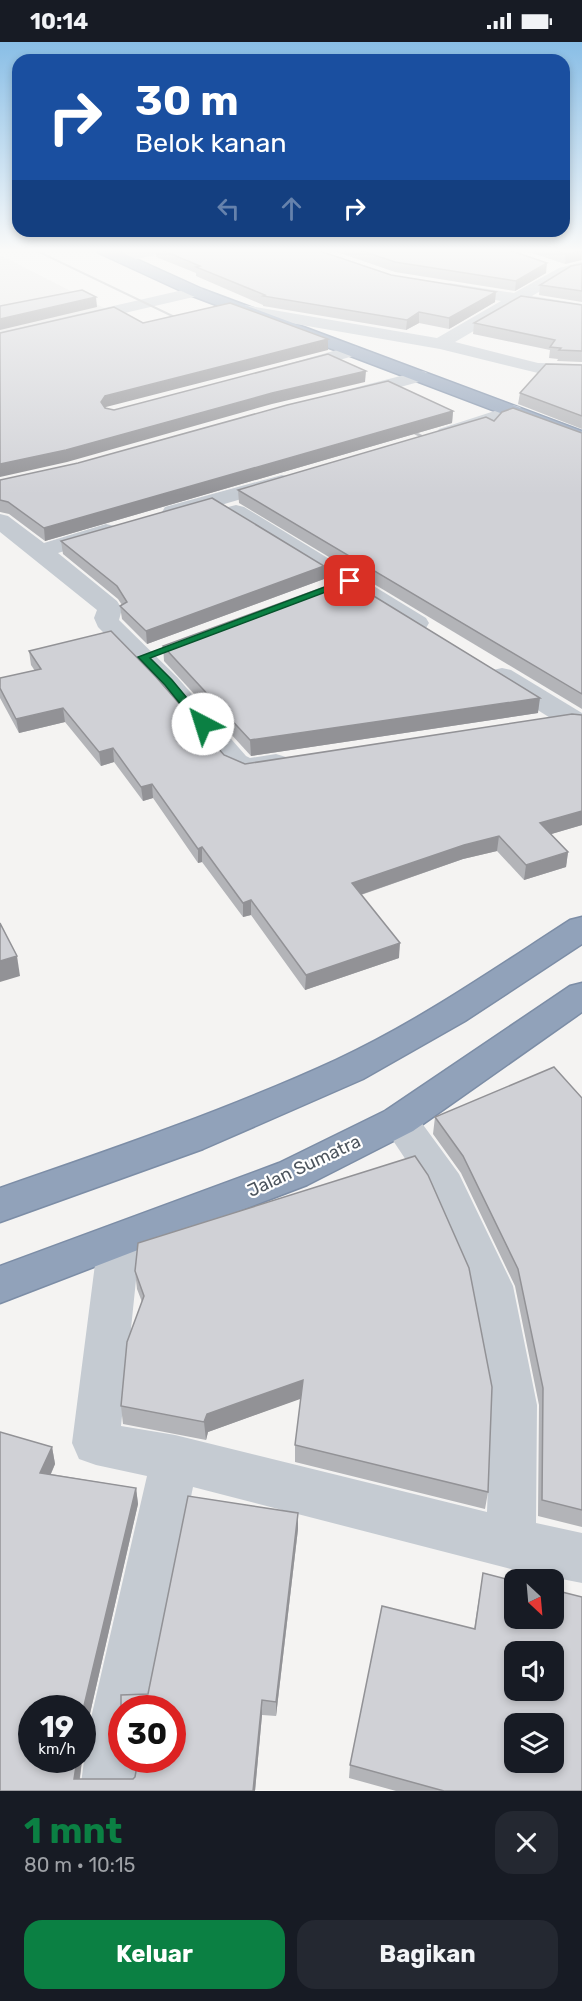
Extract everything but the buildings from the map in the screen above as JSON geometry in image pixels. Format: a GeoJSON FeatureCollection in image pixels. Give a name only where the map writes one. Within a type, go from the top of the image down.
{"type":"FeatureCollection","features":[{"type":"Feature","properties":{"kind":"highway"},"geometry":{"type":"LineString","coordinates":[[299,332],[420,376],[511,397],[582,438]]}},
{"type":"Feature","properties":{"kind":"highway"},"geometry":{"type":"LineString","coordinates":[[0,1205],[189,1138],[350,1069],[452,1012],[582,928]]}},
{"type":"Feature","properties":{"kind":"highway","name":"Jalan Sumatra"},"geometry":{"type":"LineString","coordinates":[[0,1285],[294,1174],[399,1121],[582,995]]}},
{"type":"Feature","properties":{"kind":"street"},"geometry":{"type":"LineString","coordinates":[[0,337],[23,332]]}},
{"type":"Feature","properties":{"kind":"street"},"geometry":{"type":"LineString","coordinates":[[369,332],[440,344],[538,368],[582,369]]}},
{"type":"Feature","properties":{"kind":"street"},"geometry":{"type":"LineString","coordinates":[[440,344],[461,332]]}},
{"type":"Feature","properties":{"kind":"street"},"geometry":{"type":"LineString","coordinates":[[274,372],[351,351]]}},
{"type":"Feature","properties":{"kind":"street"},"geometry":{"type":"LineString","coordinates":[[428,439],[511,397],[538,368]]}},
{"type":"Feature","properties":{"kind":"street"},"geometry":{"type":"LineString","coordinates":[[331,399],[420,376]]}},
{"type":"Feature","properties":{"kind":"street"},"geometry":{"type":"LineString","coordinates":[[41,551],[307,474]]}},
{"type":"Feature","properties":{"kind":"street"},"geometry":{"type":"LineString","coordinates":[[216,501],[436,635]]}},
{"type":"Feature","properties":{"kind":"street"},"geometry":{"type":"LineString","coordinates":[[0,521],[108,606],[110,609],[107,621],[153,653],[168,682],[236,762],[246,767],[295,760]]}},
{"type":"Feature","properties":{"kind":"street"},"geometry":{"type":"LineString","coordinates":[[319,592],[350,581]]}},
{"type":"Feature","properties":{"kind":"street"},"geometry":{"type":"LineString","coordinates":[[484,665],[576,720]]}},
{"type":"Feature","properties":{"kind":"street"},"geometry":{"type":"LineString","coordinates":[[536,723],[576,720]]}},
{"type":"Feature","properties":{"kind":"street"},"geometry":{"type":"LineString","coordinates":[[399,1121],[445,1185],[491,1286],[514,1406],[511,1544]]}},
{"type":"Feature","properties":{"kind":"street"},"geometry":{"type":"LineString","coordinates":[[119,1241],[96,1443],[175,1458],[511,1544],[582,1558]]}},
{"type":"Feature","properties":{"kind":"street"},"geometry":{"type":"LineString","coordinates":[[108,1791],[116,1731],[175,1458]]}},
{"type":"Feature","properties":{"kind":"shaded area"},"geometry":{"type":"Polygon","coordinates":[[[0,332],[15,332],[0,335],[0,332]]]}},
{"type":"Feature","properties":{"kind":"railway"},"geometry":{"type":"LineString","coordinates":[[400,426],[438,444]]}},
{"type":"Feature","properties":{"kind":"route"},"geometry":{"type":"LineString","coordinates":[[203,724],[168,682],[143,657],[350,581]]}}]}
